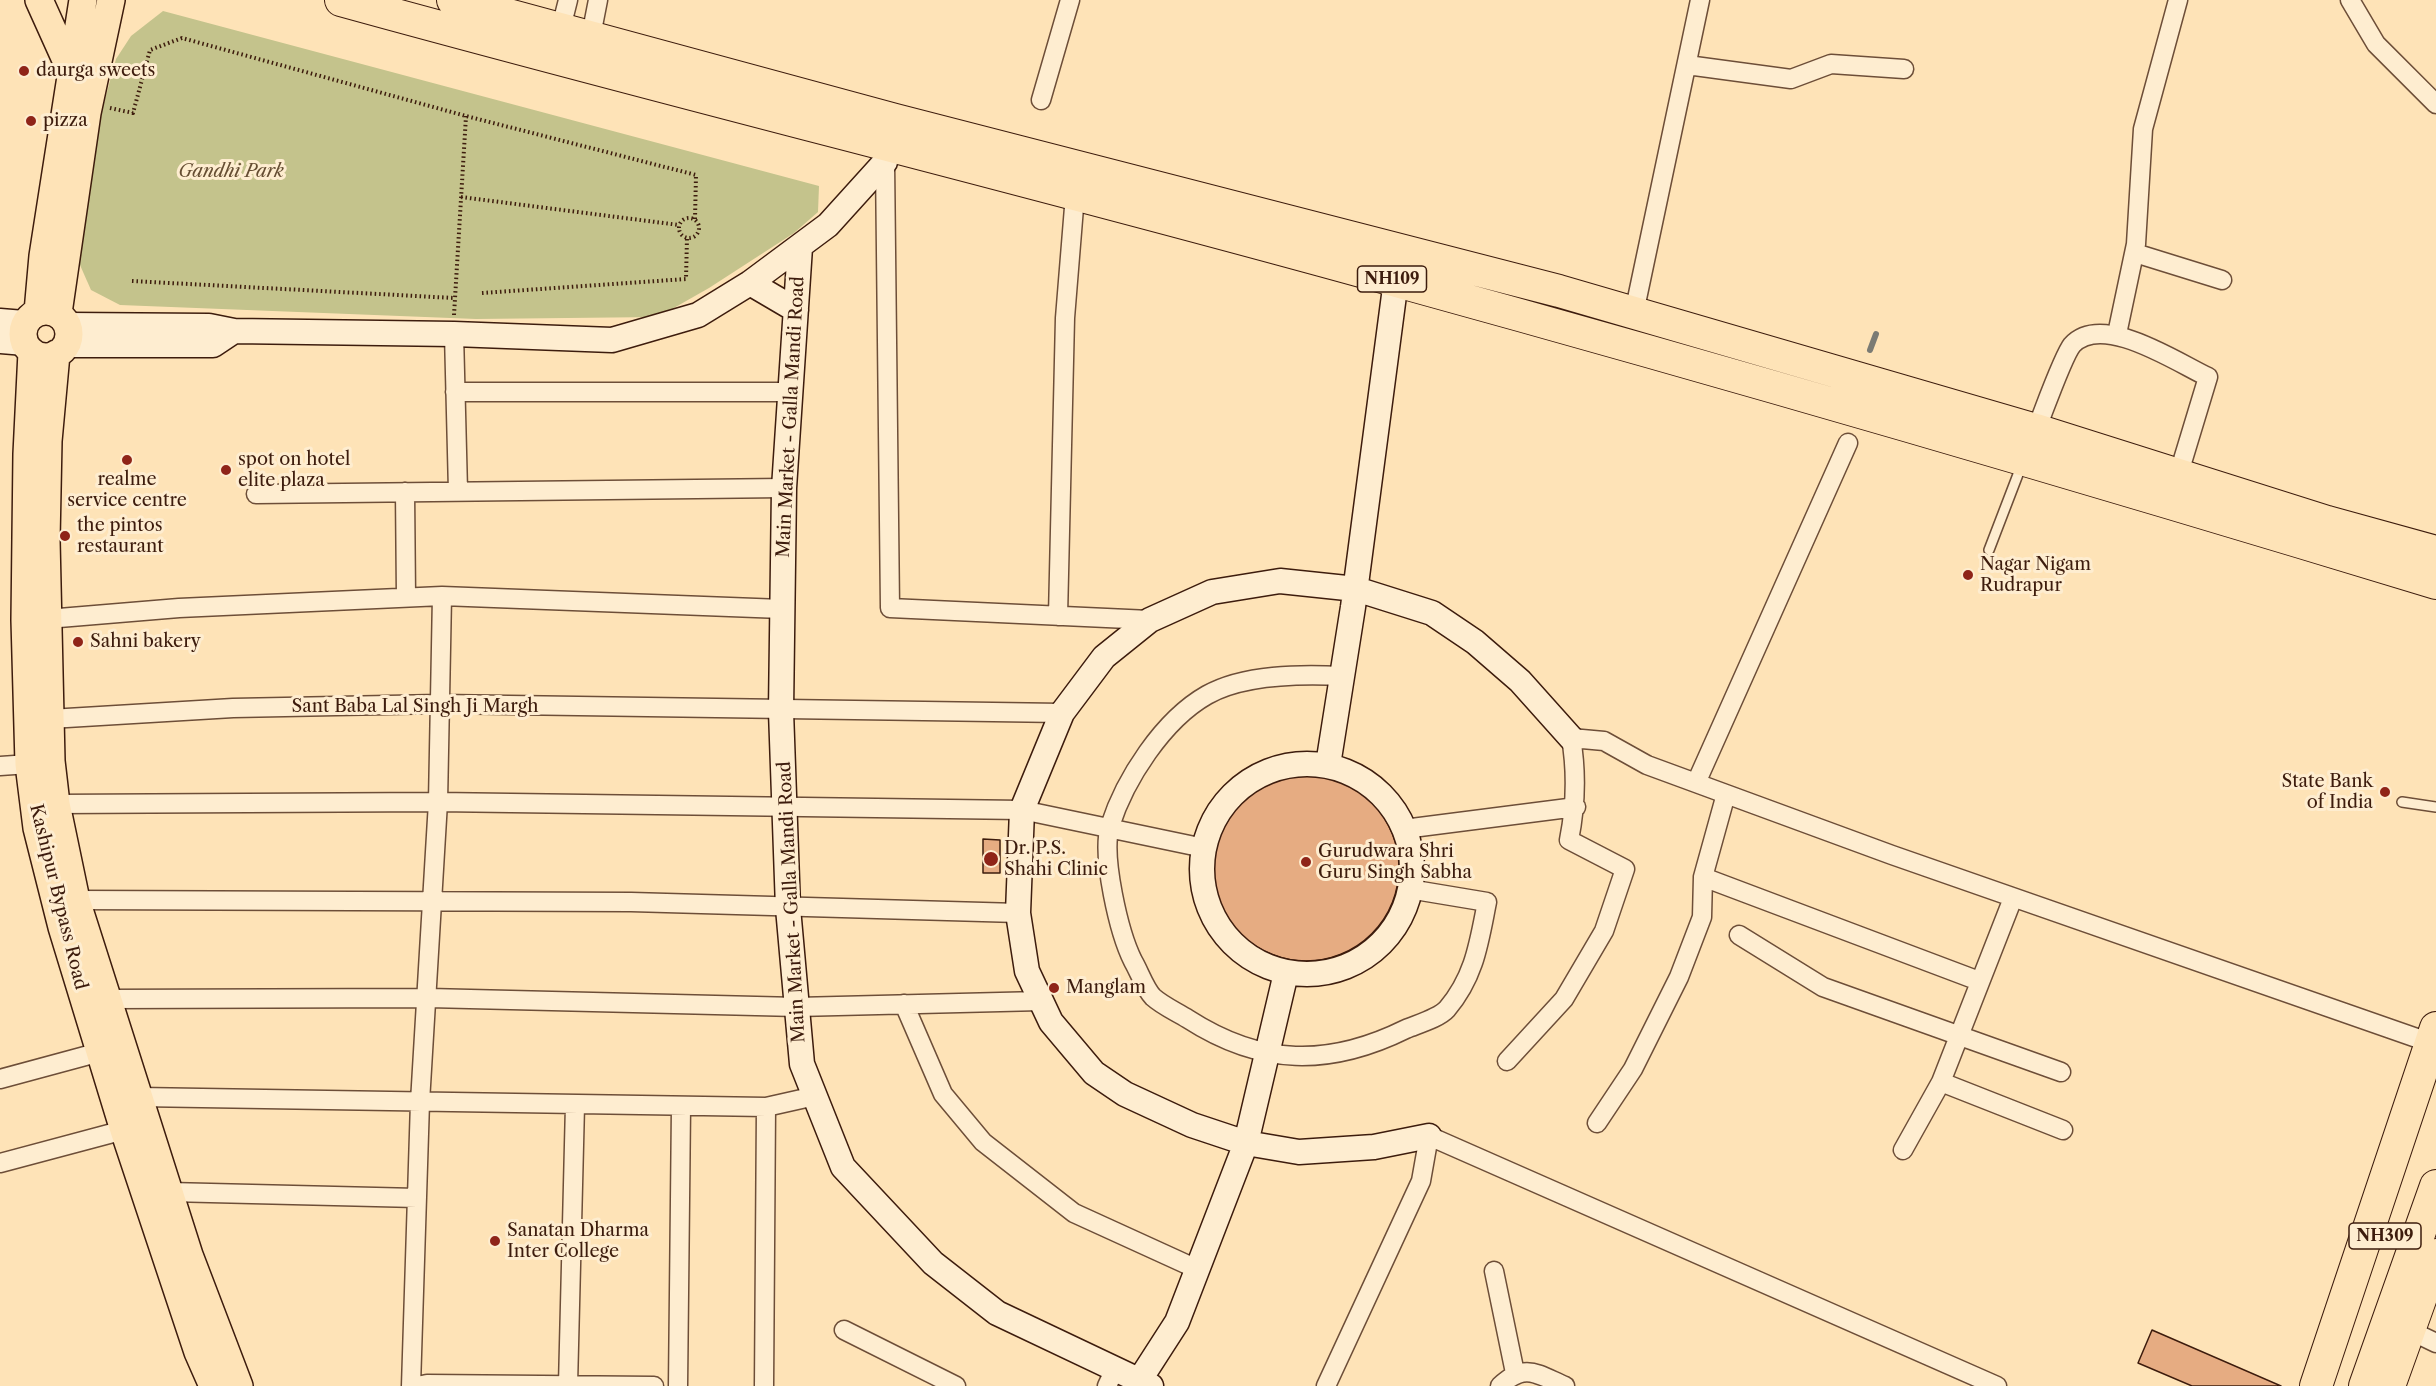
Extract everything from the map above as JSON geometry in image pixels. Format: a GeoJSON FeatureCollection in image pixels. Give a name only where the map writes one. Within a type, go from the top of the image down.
{"type":"FeatureCollection","features":[{"type":"Feature","properties":{"kind":"highway","name":"NH109"},"geometry":{"type":"LineString","coordinates":[[341,0],[889,143],[1395,280],[2024,459],[2323,534],[2436,552]]}},
{"type":"Feature","properties":{"kind":"highway","name":"NH109"},"geometry":{"type":"LineString","coordinates":[[453,0],[565,14],[591,36],[889,143],[1403,249],[1559,291],[2036,430],[2178,476],[2323,534],[2436,583]]}},
{"type":"Feature","properties":{"kind":"highway"},"geometry":{"type":"LineString","coordinates":[[1395,280],[1403,249]]}},
{"type":"Feature","properties":{"kind":"highway"},"geometry":{"type":"LineString","coordinates":[[1548,324],[1559,291]]}},
{"type":"Feature","properties":{"kind":"highway"},"geometry":{"type":"LineString","coordinates":[[2024,459],[2036,430]]}},
{"type":"Feature","properties":{"kind":"highway"},"geometry":{"type":"LineString","coordinates":[[2316,1386],[2434,1039]]}},
{"type":"Feature","properties":{"kind":"highway","name":"NH309"},"geometry":{"type":"LineString","coordinates":[[2335,1386],[2436,1086]]}},
{"type":"Feature","properties":{"kind":"highway","name":"NH309"},"geometry":{"type":"LineString","coordinates":[[2366,1386],[2411,1331],[2436,1186]]}},
{"type":"Feature","properties":{"kind":"highway"},"geometry":{"type":"LineString","coordinates":[[2389,1386],[2436,1258]]}},
{"type":"Feature","properties":{"kind":"main road"},"geometry":{"type":"LineString","coordinates":[[39,0],[71,73],[78,103]]}},
{"type":"Feature","properties":{"kind":"main road"},"geometry":{"type":"LineString","coordinates":[[71,73],[83,0]]}},
{"type":"Feature","properties":{"kind":"main road","name":"Kashipur Bypass Road"},"geometry":{"type":"LineString","coordinates":[[111,0],[78,103],[36,333],[27,453],[36,619],[40,763],[44,804],[66,901],[96,999],[100,1052],[126,1097],[124,1130],[198,1352],[213,1386]]}},
{"type":"Feature","properties":{"kind":"main road"},"geometry":{"type":"LineString","coordinates":[[96,999],[126,1097],[169,1192],[215,1329],[239,1386]]}},
{"type":"Feature","properties":{"kind":"street"},"geometry":{"type":"LineString","coordinates":[[591,36],[598,0]]}},
{"type":"Feature","properties":{"kind":"street"},"geometry":{"type":"LineString","coordinates":[[1041,100],[1070,0]]}},
{"type":"Feature","properties":{"kind":"street"},"geometry":{"type":"LineString","coordinates":[[1634,313],[1700,0]]}},
{"type":"Feature","properties":{"kind":"street"},"geometry":{"type":"LineString","coordinates":[[2117,334],[2135,253],[2143,129],[2178,0]]}},
{"type":"Feature","properties":{"kind":"street"},"geometry":{"type":"LineString","coordinates":[[2350,0],[2376,44],[2436,104]]}},
{"type":"Feature","properties":{"kind":"street"},"geometry":{"type":"LineString","coordinates":[[1687,64],[1791,79],[1831,64],[1904,69]]}},
{"type":"Feature","properties":{"kind":"street"},"geometry":{"type":"LineString","coordinates":[[36,333],[213,345],[234,331],[454,334],[612,340],[698,315],[750,283],[828,225],[889,143]]}},
{"type":"Feature","properties":{"kind":"street"},"geometry":{"type":"LineString","coordinates":[[889,143],[890,608],[1150,620]]}},
{"type":"Feature","properties":{"kind":"street"},"geometry":{"type":"LineString","coordinates":[[1058,616],[1065,318],[1075,195]]}},
{"type":"Feature","properties":{"kind":"street","name":"Main Market - Galla Mandi Road"},"geometry":{"type":"LineString","coordinates":[[800,247],[784,488],[781,711],[788,908],[802,1064],[843,1167],[933,1263],[997,1313],[1111,1378],[1145,1383]]}},
{"type":"Feature","properties":{"kind":"street"},"geometry":{"type":"LineString","coordinates":[[2135,253],[2222,280]]}},
{"type":"Feature","properties":{"kind":"street"},"geometry":{"type":"LineString","coordinates":[[1328,765],[1356,589],[1395,280]]}},
{"type":"Feature","properties":{"kind":"street"},"geometry":{"type":"LineString","coordinates":[[750,283],[796,310]]}},
{"type":"Feature","properties":{"kind":"street"},"geometry":{"type":"LineString","coordinates":[[2036,430],[2072,346],[2088,333],[2117,334],[2208,377],[2178,476]]}},
{"type":"Feature","properties":{"kind":"street"},"geometry":{"type":"LineString","coordinates":[[454,334],[458,491]]}},
{"type":"Feature","properties":{"kind":"street"},"geometry":{"type":"LineString","coordinates":[[455,392],[790,392]]}},
{"type":"Feature","properties":{"kind":"street"},"geometry":{"type":"LineString","coordinates":[[1696,783],[1848,443]]}},
{"type":"Feature","properties":{"kind":"street"},"geometry":{"type":"LineString","coordinates":[[256,494],[784,488]]}},
{"type":"Feature","properties":{"kind":"street"},"geometry":{"type":"LineString","coordinates":[[405,492],[406,597]]}},
{"type":"Feature","properties":{"kind":"street"},"geometry":{"type":"LineString","coordinates":[[1507,1061],[1564,999],[1604,931],[1625,869],[1569,840],[1576,807],[1575,763],[1571,738],[1520,681],[1475,642],[1432,613],[1356,589],[1280,581],[1212,592],[1150,620],[1104,657],[1062,713],[1022,810],[1018,913],[1027,971],[1041,1001],[1051,1022],[1094,1073],[1125,1094],[1192,1125],[1246,1143],[1299,1152],[1374,1147],[1430,1136],[1997,1386]]}},
{"type":"Feature","properties":{"kind":"street"},"geometry":{"type":"LineString","coordinates":[[36,619],[179,608],[442,596],[782,609]]}},
{"type":"Feature","properties":{"kind":"street"},"geometry":{"type":"LineString","coordinates":[[411,1386],[420,1102],[429,998],[438,802],[442,596]]}},
{"type":"Feature","properties":{"kind":"street"},"geometry":{"type":"LineString","coordinates":[[1342,676],[1302,675],[1254,679],[1207,695],[1162,732],[1131,780],[1110,828],[1111,883],[1123,942],[1152,996],[1216,1037],[1269,1054],[1315,1056],[1372,1046],[1446,1010],[1474,966],[1487,902],[1409,889]]}},
{"type":"Feature","properties":{"kind":"street","name":"Sant Baba Lal Singh Ji Margh"},"geometry":{"type":"LineString","coordinates":[[39,719],[233,708],[440,704],[781,711],[1062,713]]}},
{"type":"Feature","properties":{"kind":"street"},"geometry":{"type":"LineString","coordinates":[[1571,738],[1604,741],[1647,765],[2013,898],[2434,1039]]}},
{"type":"Feature","properties":{"kind":"street"},"geometry":{"type":"LineString","coordinates":[[0,766],[40,763]]}},
{"type":"Feature","properties":{"kind":"street"},"geometry":{"type":"LineString","coordinates":[[1295,763],[1328,765],[1362,778],[1389,802],[1404,829],[1412,871],[1409,889],[1405,907],[1386,939],[1358,962],[1323,973],[1287,973],[1256,961],[1229,941],[1223,932],[1211,913],[1202,881],[1204,848],[1215,817],[1236,790],[1263,772],[1295,763]]}},
{"type":"Feature","properties":{"kind":"street"},"geometry":{"type":"LineString","coordinates":[[1597,1123],[1633,1069],[1680,977],[1702,917],[1703,877],[1726,794]]}},
{"type":"Feature","properties":{"kind":"street"},"geometry":{"type":"LineString","coordinates":[[44,804],[438,802],[1022,810],[1204,848]]}},
{"type":"Feature","properties":{"kind":"street"},"geometry":{"type":"LineString","coordinates":[[1404,829],[1576,807]]}},
{"type":"Feature","properties":{"kind":"street"},"geometry":{"type":"LineString","coordinates":[[1703,877],[1979,981]]}},
{"type":"Feature","properties":{"kind":"street"},"geometry":{"type":"LineString","coordinates":[[1903,1150],[1941,1082],[2013,898]]}},
{"type":"Feature","properties":{"kind":"street"},"geometry":{"type":"LineString","coordinates":[[66,901],[631,902],[1018,913]]}},
{"type":"Feature","properties":{"kind":"street"},"geometry":{"type":"LineString","coordinates":[[1739,935],[1823,987],[2061,1072]]}},
{"type":"Feature","properties":{"kind":"street"},"geometry":{"type":"LineString","coordinates":[[1145,1383],[1178,1322],[1246,1143],[1287,973]]}},
{"type":"Feature","properties":{"kind":"street"},"geometry":{"type":"LineString","coordinates":[[96,999],[429,998],[796,1007],[1041,1001]]}},
{"type":"Feature","properties":{"kind":"street"},"geometry":{"type":"LineString","coordinates":[[904,1004],[943,1094],[983,1142],[1074,1213],[1199,1270]]}},
{"type":"Feature","properties":{"kind":"street"},"geometry":{"type":"LineString","coordinates":[[0,1079],[100,1052]]}},
{"type":"Feature","properties":{"kind":"street"},"geometry":{"type":"LineString","coordinates":[[1941,1082],[2063,1130]]}},
{"type":"Feature","properties":{"kind":"street"},"geometry":{"type":"LineString","coordinates":[[126,1097],[766,1107],[815,1096]]}},
{"type":"Feature","properties":{"kind":"street"},"geometry":{"type":"LineString","coordinates":[[568,1385],[575,1104]]}},
{"type":"Feature","properties":{"kind":"street"},"geometry":{"type":"LineString","coordinates":[[678,1386],[681,1107]]}},
{"type":"Feature","properties":{"kind":"street"},"geometry":{"type":"LineString","coordinates":[[764,1386],[766,1107]]}},
{"type":"Feature","properties":{"kind":"street"},"geometry":{"type":"LineString","coordinates":[[0,1163],[124,1130]]}},
{"type":"Feature","properties":{"kind":"street"},"geometry":{"type":"LineString","coordinates":[[1326,1386],[1421,1181],[1430,1136]]}},
{"type":"Feature","properties":{"kind":"street"},"geometry":{"type":"LineString","coordinates":[[169,1192],[417,1198]]}},
{"type":"Feature","properties":{"kind":"street"},"geometry":{"type":"LineString","coordinates":[[1494,1271],[1515,1373]]}},
{"type":"Feature","properties":{"kind":"street"},"geometry":{"type":"LineString","coordinates":[[844,1330],[956,1386]]}},
{"type":"Feature","properties":{"kind":"street"},"geometry":{"type":"LineString","coordinates":[[1500,1386],[1515,1373],[1533,1372],[1565,1386]]}},
{"type":"Feature","properties":{"kind":"street"},"geometry":{"type":"LineString","coordinates":[[418,1386],[427,1384],[654,1386]]}},
{"type":"Feature","properties":{"kind":"lane"},"geometry":{"type":"LineString","coordinates":[[1989,550],[2024,459]]}},
{"type":"Feature","properties":{"kind":"lane"},"geometry":{"type":"LineString","coordinates":[[2402,802],[2436,807]]}},
{"type":"Feature","properties":{"kind":"path"},"geometry":{"type":"LineString","coordinates":[[133,112],[150,50],[182,38],[466,116],[696,175],[695,219],[699,232],[694,237],[687,238],[681,235],[679,225]]}},
{"type":"Feature","properties":{"kind":"path"},"geometry":{"type":"LineString","coordinates":[[454,334],[454,298],[466,116]]}},
{"type":"Feature","properties":{"kind":"path"},"geometry":{"type":"LineString","coordinates":[[461,197],[679,225]]}},
{"type":"Feature","properties":{"kind":"path"},"geometry":{"type":"LineString","coordinates":[[679,225],[685,218],[695,219]]}},
{"type":"Feature","properties":{"kind":"path"},"geometry":{"type":"LineString","coordinates":[[482,293],[686,279],[687,238]]}},
{"type":"Feature","properties":{"kind":"path"},"geometry":{"type":"LineString","coordinates":[[132,281],[454,298]]}},
{"type":"Feature","properties":{"kind":"green space","name":"Gandhi Park"},"geometry":{"type":"Polygon","coordinates":[[[163,11],[819,186],[818,212],[794,233],[709,288],[658,317],[476,319],[120,305],[91,290],[76,256],[97,128],[116,59],[131,36],[163,11]]]}},
{"type":"Feature","properties":{"kind":"building","name":"Gurudwara Shri Guru Singh Sabha"},"geometry":{"type":"Polygon","coordinates":[[[1306,775],[1341,782],[1372,802],[1392,833],[1399,868],[1392,903],[1372,934],[1341,954],[1306,961],[1271,954],[1240,934],[1220,903],[1213,868],[1220,833],[1240,802],[1271,782],[1306,775]]]}},
{"type":"Feature","properties":{"kind":"building"},"geometry":{"type":"Polygon","coordinates":[[[983,839],[1000,840],[1000,873],[983,873],[983,839]]]}},
{"type":"Feature","properties":{"kind":"building"},"geometry":{"type":"Polygon","coordinates":[[[2152,1330],[2281,1386],[2192,1386],[2138,1363],[2152,1330]]]}},
{"type":"Feature","properties":{"kind":"waterway"},"geometry":{"type":"LineString","coordinates":[[1870,350],[1876,334]]}},
{"type":"Feature","properties":{"kind":"place","name":"daurga sweets"},"geometry":{"type":"Point","coordinates":[24,71]}},
{"type":"Feature","properties":{"kind":"place","name":"pizza"},"geometry":{"type":"Point","coordinates":[31,121]}},
{"type":"Feature","properties":{"kind":"place","name":"realme service centre"},"geometry":{"type":"Point","coordinates":[127,460]}},
{"type":"Feature","properties":{"kind":"place","name":"spot on hotel elite plaza"},"geometry":{"type":"Point","coordinates":[226,470]}},
{"type":"Feature","properties":{"kind":"place","name":"the pintos restaurant"},"geometry":{"type":"Point","coordinates":[65,536]}},
{"type":"Feature","properties":{"kind":"place","name":"Nagar Nigam Rudrapur"},"geometry":{"type":"Point","coordinates":[1968,575]}},
{"type":"Feature","properties":{"kind":"place","name":"Sahni bakery"},"geometry":{"type":"Point","coordinates":[78,642]}},
{"type":"Feature","properties":{"kind":"place","name":"State Bank of India"},"geometry":{"type":"Point","coordinates":[2385,792]}},
{"type":"Feature","properties":{"kind":"place","name":"Dr. P.S. Shahi Clinic"},"geometry":{"type":"Point","coordinates":[991,859]}},
{"type":"Feature","properties":{"kind":"place","name":"Gurudwara Shri Guru Singh Sabha"},"geometry":{"type":"Point","coordinates":[1306,862]}},
{"type":"Feature","properties":{"kind":"place","name":"Manglam"},"geometry":{"type":"Point","coordinates":[1054,988]}},
{"type":"Feature","properties":{"kind":"place","name":"Sanatan Dharma Inter College"},"geometry":{"type":"Point","coordinates":[495,1241]}}]}
